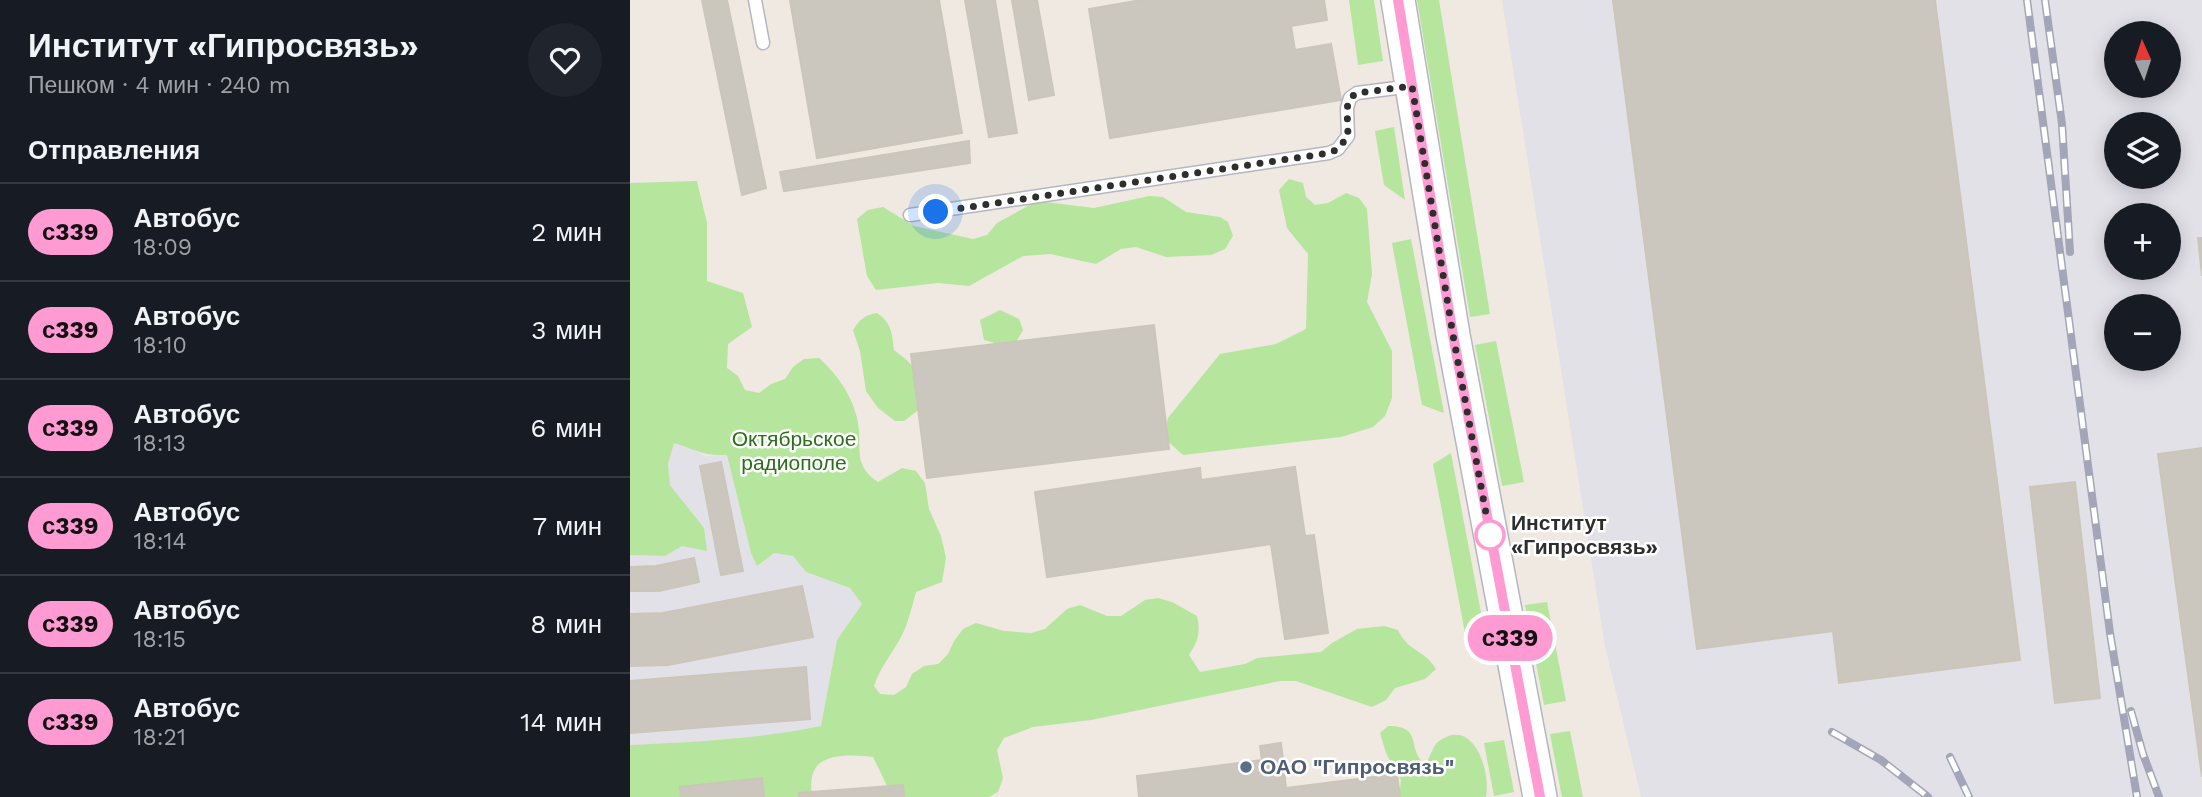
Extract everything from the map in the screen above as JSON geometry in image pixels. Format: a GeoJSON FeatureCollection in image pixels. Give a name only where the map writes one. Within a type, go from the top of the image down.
{"type":"FeatureCollection","features":[{"type":"Feature","properties":{"kind":"street"},"geometry":{"type":"LineString","coordinates":[[1398,0],[1453,335],[1540,797]]}},
{"type":"Feature","properties":{"kind":"lane"},"geometry":{"type":"LineString","coordinates":[[754,0],[764,43]]}},
{"type":"Feature","properties":{"kind":"lane"},"geometry":{"type":"LineString","coordinates":[[910,215],[1329,153],[1338,149],[1348,136],[1347,108],[1350,98],[1357,93],[1412,86]]}},
{"type":"Feature","properties":{"kind":"shaded area"},"geometry":{"type":"Polygon","coordinates":[[[1502,0],[2202,0],[2202,797],[1641,797],[1605,646],[1502,0]]]}},
{"type":"Feature","properties":{"kind":"shaded area"},"geometry":{"type":"Polygon","coordinates":[[[673,443],[705,456],[727,455],[751,553],[757,566],[774,553],[793,556],[806,572],[850,588],[862,604],[837,640],[821,726],[720,741],[630,745],[630,555],[665,556],[704,528],[670,485],[668,464],[673,443]]]}},
{"type":"Feature","properties":{"kind":"green space"},"geometry":{"type":"Polygon","coordinates":[[[1349,0],[1374,0],[1383,61],[1358,65],[1349,0]]]}},
{"type":"Feature","properties":{"kind":"green space"},"geometry":{"type":"Polygon","coordinates":[[[1417,0],[1439,0],[1490,314],[1470,317],[1417,0]]]}},
{"type":"Feature","properties":{"kind":"green space"},"geometry":{"type":"Polygon","coordinates":[[[1394,127],[1405,200],[1384,185],[1375,131],[1394,127]]]}},
{"type":"Feature","properties":{"kind":"green space"},"geometry":{"type":"Polygon","coordinates":[[[1289,179],[1303,183],[1306,197],[1315,205],[1328,203],[1346,193],[1359,198],[1367,209],[1372,274],[1367,302],[1392,351],[1392,398],[1385,416],[1373,427],[1341,437],[1183,455],[1164,438],[1168,418],[1220,354],[1276,344],[1306,329],[1308,254],[1287,228],[1279,190],[1289,179]]]}},
{"type":"Feature","properties":{"kind":"green space","name":"Октябрьское радиополе"},"geometry":{"type":"Polygon","coordinates":[[[697,181],[707,223],[707,281],[743,293],[752,327],[728,344],[727,368],[738,376],[745,390],[759,393],[771,384],[785,379],[793,367],[804,359],[819,358],[837,378],[851,401],[859,428],[861,461],[869,475],[878,482],[902,468],[916,471],[925,483],[929,509],[941,536],[946,558],[942,582],[916,592],[903,634],[874,686],[880,694],[894,695],[906,687],[912,674],[924,666],[938,664],[948,654],[963,629],[976,623],[1004,631],[1031,633],[1045,629],[1067,609],[1080,605],[1107,616],[1121,616],[1145,600],[1158,598],[1172,602],[1197,616],[1198,636],[1189,655],[1200,672],[1245,664],[1257,658],[1321,652],[1357,629],[1384,626],[1398,630],[1406,643],[1436,669],[1425,679],[1395,688],[1386,700],[1372,707],[1296,681],[1280,681],[1091,720],[1033,727],[1004,738],[997,750],[1003,778],[998,792],[989,797],[888,797],[889,790],[873,757],[850,755],[833,757],[819,764],[812,775],[812,797],[630,797],[630,745],[750,737],[821,726],[837,640],[862,604],[850,588],[806,572],[793,556],[774,553],[757,566],[751,553],[727,455],[705,453],[674,443],[668,464],[670,485],[704,528],[707,551],[682,546],[665,556],[630,555],[630,183],[697,181]]]}},
{"type":"Feature","properties":{"kind":"green space"},"geometry":{"type":"Polygon","coordinates":[[[1149,196],[1163,197],[1186,212],[1220,217],[1228,222],[1233,236],[1225,249],[1211,255],[1166,257],[1136,247],[1121,249],[1096,264],[1050,254],[1023,256],[969,286],[938,283],[876,290],[867,276],[857,219],[868,210],[883,207],[914,226],[973,239],[987,235],[997,223],[1037,201],[1094,208],[1149,196]]]}},
{"type":"Feature","properties":{"kind":"green space"},"geometry":{"type":"Polygon","coordinates":[[[1411,239],[1444,413],[1422,405],[1392,243],[1411,239]]]}},
{"type":"Feature","properties":{"kind":"green space"},"geometry":{"type":"Polygon","coordinates":[[[1000,310],[1019,319],[1023,330],[1013,348],[984,340],[980,320],[1000,310]]]}},
{"type":"Feature","properties":{"kind":"green space"},"geometry":{"type":"Polygon","coordinates":[[[877,313],[888,325],[894,350],[910,363],[920,380],[921,408],[904,421],[895,421],[878,408],[866,391],[860,351],[853,330],[863,318],[877,313]]]}},
{"type":"Feature","properties":{"kind":"green space"},"geometry":{"type":"Polygon","coordinates":[[[1496,341],[1524,482],[1502,486],[1475,345],[1496,341]]]}},
{"type":"Feature","properties":{"kind":"green space"},"geometry":{"type":"Polygon","coordinates":[[[1451,453],[1485,634],[1466,638],[1433,464],[1451,453]]]}},
{"type":"Feature","properties":{"kind":"green space"},"geometry":{"type":"Polygon","coordinates":[[[1547,602],[1566,701],[1544,705],[1525,605],[1547,602]]]}},
{"type":"Feature","properties":{"kind":"green space"},"geometry":{"type":"Polygon","coordinates":[[[1388,726],[1399,727],[1411,734],[1416,752],[1425,764],[1439,741],[1451,735],[1462,736],[1471,741],[1483,762],[1486,797],[1399,797],[1401,780],[1386,753],[1380,733],[1388,726]]]}},
{"type":"Feature","properties":{"kind":"green space"},"geometry":{"type":"Polygon","coordinates":[[[1570,731],[1583,797],[1562,797],[1550,734],[1570,731]]]}},
{"type":"Feature","properties":{"kind":"green space"},"geometry":{"type":"Polygon","coordinates":[[[1504,740],[1514,792],[1494,796],[1484,743],[1504,740]]]}},
{"type":"Feature","properties":{"kind":"building"},"geometry":{"type":"Polygon","coordinates":[[[702,0],[727,0],[766,188],[742,195],[702,0]]]}},
{"type":"Feature","properties":{"kind":"building"},"geometry":{"type":"Polygon","coordinates":[[[790,0],[939,0],[962,133],[817,158],[790,0]]]}},
{"type":"Feature","properties":{"kind":"building"},"geometry":{"type":"Polygon","coordinates":[[[965,0],[995,0],[1017,133],[989,137],[965,0]]]}},
{"type":"Feature","properties":{"kind":"building"},"geometry":{"type":"Polygon","coordinates":[[[1012,0],[1037,0],[1054,95],[1029,100],[1012,0]]]}},
{"type":"Feature","properties":{"kind":"building"},"geometry":{"type":"Polygon","coordinates":[[[1141,0],[1324,0],[1327,20],[1291,26],[1295,50],[1331,44],[1341,100],[1110,138],[1089,9],[1141,0]]]}},
{"type":"Feature","properties":{"kind":"building"},"geometry":{"type":"Polygon","coordinates":[[[1613,0],[1935,0],[2020,660],[1839,683],[1833,631],[1697,649],[1613,0]]]}},
{"type":"Feature","properties":{"kind":"building"},"geometry":{"type":"Polygon","coordinates":[[[969,141],[970,163],[784,191],[780,172],[969,141]]]}},
{"type":"Feature","properties":{"kind":"building"},"geometry":{"type":"Polygon","coordinates":[[[2198,238],[2202,238],[2202,276],[2198,238]]]}},
{"type":"Feature","properties":{"kind":"building"},"geometry":{"type":"Polygon","coordinates":[[[1154,325],[1169,449],[927,478],[911,354],[1154,325]]]}},
{"type":"Feature","properties":{"kind":"building"},"geometry":{"type":"Polygon","coordinates":[[[2202,448],[2202,777],[2158,454],[2202,448]]]}},
{"type":"Feature","properties":{"kind":"building"},"geometry":{"type":"Polygon","coordinates":[[[721,462],[743,571],[721,575],[700,466],[721,462]]]}},
{"type":"Feature","properties":{"kind":"building"},"geometry":{"type":"Polygon","coordinates":[[[1295,467],[1305,536],[1314,535],[1328,633],[1285,639],[1271,544],[1047,577],[1035,492],[1200,468],[1201,480],[1295,467]]]}},
{"type":"Feature","properties":{"kind":"building"},"geometry":{"type":"Polygon","coordinates":[[[2075,482],[2100,698],[2055,703],[2030,487],[2075,482]]]}},
{"type":"Feature","properties":{"kind":"building"},"geometry":{"type":"Polygon","coordinates":[[[694,558],[699,582],[659,591],[630,591],[630,567],[656,566],[694,558]]]}},
{"type":"Feature","properties":{"kind":"building"},"geometry":{"type":"Polygon","coordinates":[[[802,586],[813,637],[668,665],[630,666],[630,614],[663,613],[802,586]]]}},
{"type":"Feature","properties":{"kind":"building"},"geometry":{"type":"Polygon","coordinates":[[[806,667],[810,719],[630,733],[630,681],[806,667]]]}},
{"type":"Feature","properties":{"kind":"building","name":"ОАО \"Гипросвязь\""},"geometry":{"type":"Polygon","coordinates":[[[1281,743],[1286,788],[1397,774],[1400,797],[1139,797],[1137,776],[1262,760],[1260,746],[1281,743]]]}},
{"type":"Feature","properties":{"kind":"building"},"geometry":{"type":"Polygon","coordinates":[[[762,778],[764,797],[681,797],[680,787],[762,778]]]}},
{"type":"Feature","properties":{"kind":"building"},"geometry":{"type":"Polygon","coordinates":[[[903,785],[904,797],[799,797],[799,793],[903,785]]]}},
{"type":"Feature","properties":{"kind":"railway"},"geometry":{"type":"LineString","coordinates":[[2027,0],[2110,633],[2137,797]]}},
{"type":"Feature","properties":{"kind":"railway"},"geometry":{"type":"LineString","coordinates":[[2045,0],[2062,124],[2070,252]]}},
{"type":"Feature","properties":{"kind":"railway"},"geometry":{"type":"LineString","coordinates":[[2131,711],[2159,797]]}},
{"type":"Feature","properties":{"kind":"railway"},"geometry":{"type":"LineString","coordinates":[[1832,732],[1881,760],[1928,797]]}},
{"type":"Feature","properties":{"kind":"railway"},"geometry":{"type":"LineString","coordinates":[[1950,757],[1969,797]]}},
{"type":"Feature","properties":{"kind":"bus line","name":"с339"},"geometry":{"type":"LineString","coordinates":[[1398,0],[1453,335],[1540,797]]}},
{"type":"Feature","properties":{"kind":"place","name":"Институт «Гипросвязь»"},"geometry":{"type":"Point","coordinates":[1490,535]}},
{"type":"Feature","properties":{"kind":"place","name":"ОАО \"Гипросвязь\""},"geometry":{"type":"Point","coordinates":[1246,767]}},
{"type":"Feature","properties":{"kind":"route"},"geometry":{"type":"LineString","coordinates":[[936,212],[1329,153],[1345,143],[1348,136],[1350,126],[1347,108],[1350,98],[1357,93],[1412,86],[1453,335],[1490,535]]}}]}
